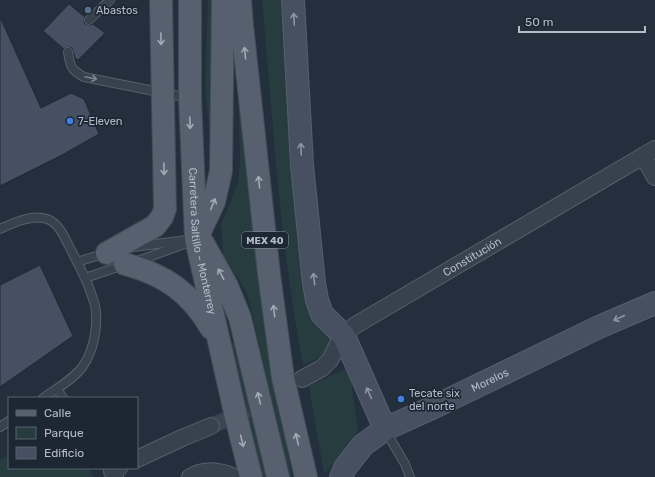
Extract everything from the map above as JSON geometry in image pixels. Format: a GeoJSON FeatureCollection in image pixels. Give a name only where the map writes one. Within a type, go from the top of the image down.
{"type":"FeatureCollection","features":[{"type":"Feature","properties":{"kind":"main road"},"geometry":{"type":"LineString","coordinates":[[107,253],[155,226],[162,217],[165,209],[161,0]]}},
{"type":"Feature","properties":{"kind":"main road","name":"Carretera Saltillo - Monterrey"},"geometry":{"type":"LineString","coordinates":[[190,0],[190,98],[196,239],[218,341],[251,477]]}},
{"type":"Feature","properties":{"kind":"main road"},"geometry":{"type":"LineString","coordinates":[[222,0],[221,171],[214,202],[196,239],[202,241],[219,271],[240,318],[278,477]]}},
{"type":"Feature","properties":{"kind":"main road","name":"MEX 40"},"geometry":{"type":"LineString","coordinates":[[240,0],[242,33],[276,328],[283,378],[306,477]]}},
{"type":"Feature","properties":{"kind":"main road"},"geometry":{"type":"LineString","coordinates":[[125,264],[162,278],[179,289],[193,302],[205,318],[218,341]]}},
{"type":"Feature","properties":{"kind":"street"},"geometry":{"type":"LineString","coordinates":[[293,0],[302,165],[317,300],[322,314],[344,336],[385,429]]}},
{"type":"Feature","properties":{"kind":"street"},"geometry":{"type":"LineString","coordinates":[[649,152],[655,177]]}},
{"type":"Feature","properties":{"kind":"street","name":"Constitución"},"geometry":{"type":"LineString","coordinates":[[302,379],[322,368],[330,360],[344,336],[358,324],[649,152]]}},
{"type":"Feature","properties":{"kind":"street","name":"Morelos"},"geometry":{"type":"LineString","coordinates":[[341,477],[345,468],[363,445],[385,429],[434,407],[599,327],[655,303]]}},
{"type":"Feature","properties":{"kind":"street"},"geometry":{"type":"LineString","coordinates":[[138,459],[212,426]]}},
{"type":"Feature","properties":{"kind":"street"},"geometry":{"type":"LineString","coordinates":[[190,477],[203,471],[222,473],[234,477]]}},
{"type":"Feature","properties":{"kind":"lane"},"geometry":{"type":"LineString","coordinates":[[90,20],[110,0]]}},
{"type":"Feature","properties":{"kind":"lane"},"geometry":{"type":"LineString","coordinates":[[68,52],[69,63],[73,70],[84,77],[190,98]]}},
{"type":"Feature","properties":{"kind":"lane"},"geometry":{"type":"LineString","coordinates":[[0,229],[31,219],[47,219],[57,226],[77,262],[94,300],[96,329],[92,349],[83,366],[57,389],[45,397]]}},
{"type":"Feature","properties":{"kind":"lane"},"geometry":{"type":"LineString","coordinates":[[77,262],[107,253],[139,246],[196,239]]}},
{"type":"Feature","properties":{"kind":"lane"},"geometry":{"type":"LineString","coordinates":[[85,278],[143,259],[196,239]]}},
{"type":"Feature","properties":{"kind":"lane"},"geometry":{"type":"LineString","coordinates":[[57,389],[62,397]]}},
{"type":"Feature","properties":{"kind":"lane"},"geometry":{"type":"LineString","coordinates":[[385,429],[405,464],[410,477]]}},
{"type":"Feature","properties":{"kind":"green space"},"geometry":{"type":"Polygon","coordinates":[[[208,0],[216,0],[211,148],[205,86],[208,0]]]}},
{"type":"Feature","properties":{"kind":"green space"},"geometry":{"type":"Polygon","coordinates":[[[262,0],[285,0],[308,295],[313,321],[333,334],[326,350],[320,357],[303,364],[288,274],[262,0]]]}},
{"type":"Feature","properties":{"kind":"green space"},"geometry":{"type":"Polygon","coordinates":[[[238,70],[252,219],[275,377],[292,477],[289,477],[254,320],[246,292],[237,276],[224,263],[221,225],[238,183],[240,160],[238,70]]]}},
{"type":"Feature","properties":{"kind":"green space"},"geometry":{"type":"Polygon","coordinates":[[[228,339],[237,346],[270,477],[260,477],[228,339]]]}},
{"type":"Feature","properties":{"kind":"green space"},"geometry":{"type":"Polygon","coordinates":[[[345,369],[351,381],[358,429],[346,450],[324,474],[309,386],[345,369]]]}},
{"type":"Feature","properties":{"kind":"green space"},"geometry":{"type":"Polygon","coordinates":[[[8,456],[8,469],[89,469],[94,477],[0,477],[0,460],[8,456]]]}},
{"type":"Feature","properties":{"kind":"building"},"geometry":{"type":"Polygon","coordinates":[[[69,4],[85,17],[85,24],[93,24],[105,33],[78,60],[75,58],[72,48],[68,47],[64,49],[43,31],[69,4]]]}},
{"type":"Feature","properties":{"kind":"building"},"geometry":{"type":"Polygon","coordinates":[[[0,17],[41,108],[71,93],[84,99],[99,134],[62,155],[0,186],[0,17]]]}},
{"type":"Feature","properties":{"kind":"building"},"geometry":{"type":"Polygon","coordinates":[[[40,265],[73,336],[0,387],[0,285],[40,265]]]}},
{"type":"Feature","properties":{"kind":"tunnel"},"geometry":{"type":"LineString","coordinates":[[211,426],[253,407],[294,384]]}},
{"type":"Feature","properties":{"kind":"place","name":"Abastos"},"geometry":{"type":"Point","coordinates":[88,10]}},
{"type":"Feature","properties":{"kind":"place","name":"7-Eleven"},"geometry":{"type":"Point","coordinates":[70,121]}},
{"type":"Feature","properties":{"kind":"place","name":"Tecate six del norte"},"geometry":{"type":"Point","coordinates":[401,399]}}]}
